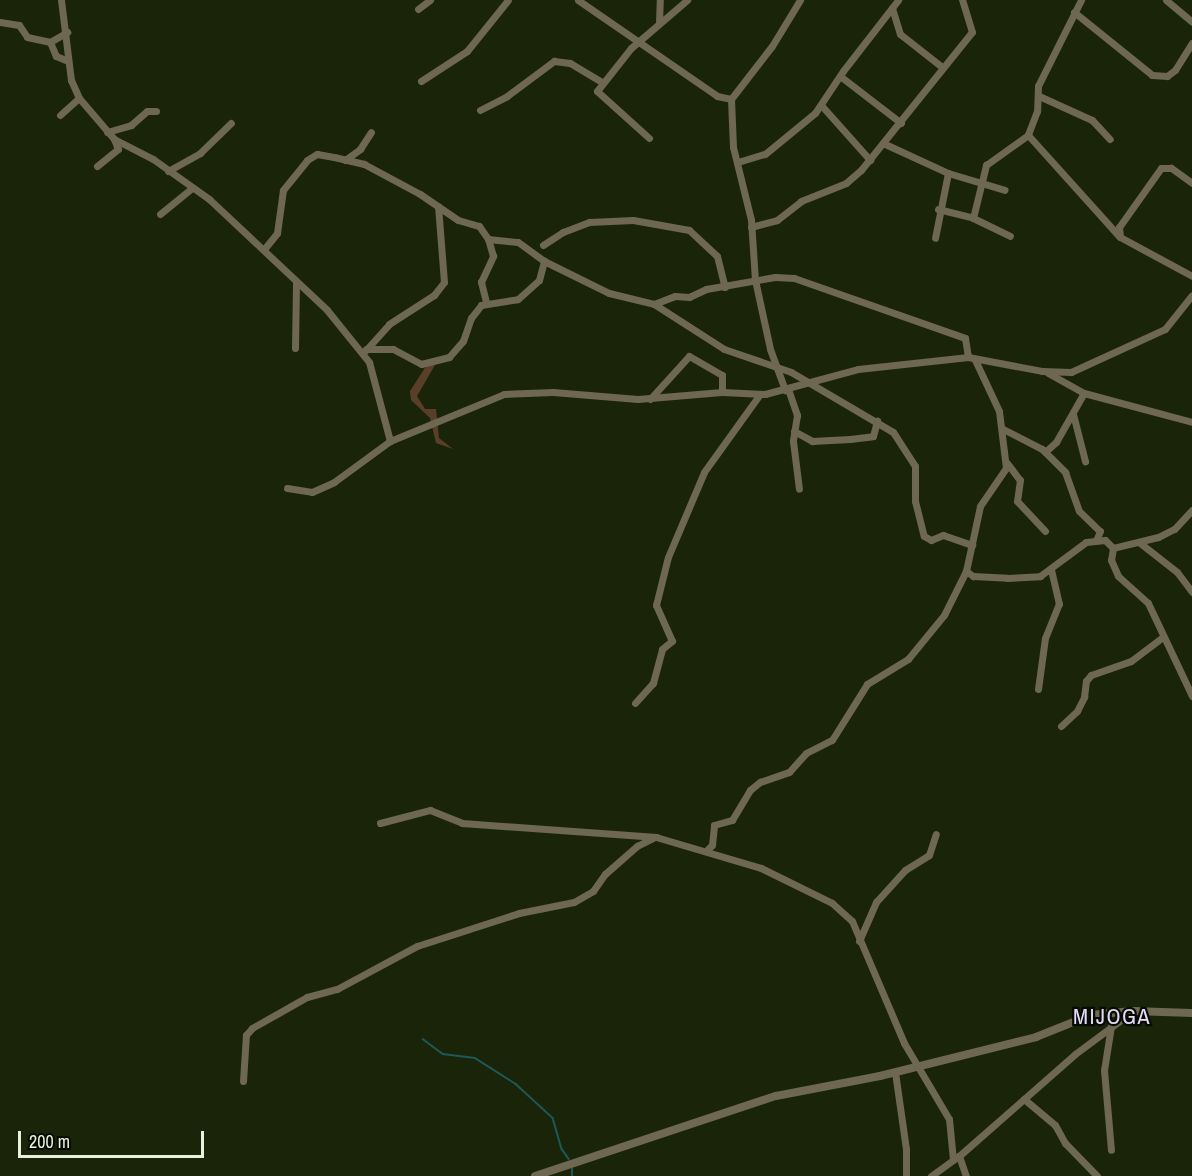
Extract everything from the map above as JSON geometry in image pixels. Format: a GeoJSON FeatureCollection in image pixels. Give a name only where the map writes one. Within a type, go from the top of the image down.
{"type":"FeatureCollection","features":[{"type":"Feature","properties":{"kind":"street"},"geometry":{"type":"LineString","coordinates":[[61,0],[67,32],[68,61],[79,98],[114,139],[192,188],[265,248],[365,351],[390,441]]}},
{"type":"Feature","properties":{"kind":"street"},"geometry":{"type":"LineString","coordinates":[[418,9],[430,0]]}},
{"type":"Feature","properties":{"kind":"street"},"geometry":{"type":"LineString","coordinates":[[421,81],[467,51],[508,0]]}},
{"type":"Feature","properties":{"kind":"street"},"geometry":{"type":"LineString","coordinates":[[578,0],[717,96],[731,99]]}},
{"type":"Feature","properties":{"kind":"street"},"geometry":{"type":"LineString","coordinates":[[659,22],[660,0]]}},
{"type":"Feature","properties":{"kind":"street"},"geometry":{"type":"LineString","coordinates":[[650,138],[597,91],[602,82],[659,22],[687,0]]}},
{"type":"Feature","properties":{"kind":"street"},"geometry":{"type":"LineString","coordinates":[[799,489],[794,431],[797,415],[777,370],[755,279],[751,227],[733,147],[731,99],[768,53],[800,0]]}},
{"type":"Feature","properties":{"kind":"street"},"geometry":{"type":"LineString","coordinates":[[738,162],[765,154],[796,132],[821,105],[840,76],[898,0]]}},
{"type":"Feature","properties":{"kind":"street"},"geometry":{"type":"LineString","coordinates":[[751,227],[777,220],[801,201],[846,183],[885,144],[942,67],[972,32],[962,0]]}},
{"type":"Feature","properties":{"kind":"street"},"geometry":{"type":"LineString","coordinates":[[973,218],[986,165],[1028,135],[1039,96],[1038,86],[1081,0]]}},
{"type":"Feature","properties":{"kind":"street"},"geometry":{"type":"LineString","coordinates":[[1166,0],[1191,20]]}},
{"type":"Feature","properties":{"kind":"street"},"geometry":{"type":"LineString","coordinates":[[892,8],[900,34],[942,67]]}},
{"type":"Feature","properties":{"kind":"street"},"geometry":{"type":"LineString","coordinates":[[1074,12],[1152,75],[1167,76],[1175,70],[1192,44]]}},
{"type":"Feature","properties":{"kind":"street"},"geometry":{"type":"LineString","coordinates":[[0,22],[19,25],[27,37],[50,42],[67,32]]}},
{"type":"Feature","properties":{"kind":"street"},"geometry":{"type":"LineString","coordinates":[[50,42],[56,56],[68,61]]}},
{"type":"Feature","properties":{"kind":"street"},"geometry":{"type":"LineString","coordinates":[[480,110],[507,96],[554,61],[570,63],[602,82]]}},
{"type":"Feature","properties":{"kind":"street"},"geometry":{"type":"LineString","coordinates":[[840,76],[901,123]]}},
{"type":"Feature","properties":{"kind":"street"},"geometry":{"type":"LineString","coordinates":[[1039,96],[1092,120],[1110,139]]}},
{"type":"Feature","properties":{"kind":"street"},"geometry":{"type":"LineString","coordinates":[[60,115],[79,98]]}},
{"type":"Feature","properties":{"kind":"street"},"geometry":{"type":"LineString","coordinates":[[821,105],[870,160]]}},
{"type":"Feature","properties":{"kind":"street"},"geometry":{"type":"LineString","coordinates":[[107,132],[131,125],[147,111],[156,111]]}},
{"type":"Feature","properties":{"kind":"street"},"geometry":{"type":"LineString","coordinates":[[168,171],[200,153],[231,123]]}},
{"type":"Feature","properties":{"kind":"street"},"geometry":{"type":"LineString","coordinates":[[345,160],[360,149],[371,132]]}},
{"type":"Feature","properties":{"kind":"street"},"geometry":{"type":"LineString","coordinates":[[1028,135],[1120,237],[1192,276]]}},
{"type":"Feature","properties":{"kind":"street"},"geometry":{"type":"LineString","coordinates":[[97,166],[118,148],[114,139]]}},
{"type":"Feature","properties":{"kind":"street"},"geometry":{"type":"LineString","coordinates":[[885,144],[948,173],[1005,190]]}},
{"type":"Feature","properties":{"kind":"street"},"geometry":{"type":"LineString","coordinates":[[265,248],[276,234],[283,190],[307,160],[317,154],[364,164],[458,220],[479,226],[488,239],[493,256],[481,282],[486,302]]}},
{"type":"Feature","properties":{"kind":"street"},"geometry":{"type":"LineString","coordinates":[[1120,237],[1121,221],[1161,168],[1171,168],[1192,183]]}},
{"type":"Feature","properties":{"kind":"street"},"geometry":{"type":"LineString","coordinates":[[935,238],[938,208],[948,173]]}},
{"type":"Feature","properties":{"kind":"street"},"geometry":{"type":"LineString","coordinates":[[160,214],[192,188]]}},
{"type":"Feature","properties":{"kind":"street"},"geometry":{"type":"LineString","coordinates":[[365,351],[389,324],[434,296],[444,282],[438,206]]}},
{"type":"Feature","properties":{"kind":"street"},"geometry":{"type":"LineString","coordinates":[[938,208],[973,218],[1010,236]]}},
{"type":"Feature","properties":{"kind":"street"},"geometry":{"type":"LineString","coordinates":[[543,245],[563,232],[590,222],[633,220],[689,230],[717,256],[725,287]]}},
{"type":"Feature","properties":{"kind":"street"},"geometry":{"type":"LineString","coordinates":[[488,239],[518,242],[544,261],[609,293],[654,304],[724,349],[777,370],[791,372],[877,422],[899,438],[911,456],[915,501],[924,536],[931,540],[944,535],[972,545]]}},
{"type":"Feature","properties":{"kind":"street"},"geometry":{"type":"LineString","coordinates":[[486,302],[494,304],[518,299],[539,280],[544,261]]}},
{"type":"Feature","properties":{"kind":"street"},"geometry":{"type":"LineString","coordinates":[[654,304],[755,279],[794,278],[953,333],[968,341],[972,359],[999,411],[1007,463],[1020,480],[1017,501],[1045,531]]}},
{"type":"Feature","properties":{"kind":"street"},"geometry":{"type":"LineString","coordinates":[[295,348],[296,282]]}},
{"type":"Feature","properties":{"kind":"street"},"geometry":{"type":"LineString","coordinates":[[287,488],[312,492],[334,482],[390,441],[504,394],[553,392],[650,399],[722,392],[760,394],[812,383],[858,369],[972,359],[1042,371],[1071,372],[1165,329],[1192,295]]}},
{"type":"Feature","properties":{"kind":"street"},"geometry":{"type":"LineString","coordinates":[[365,351],[393,349],[421,364],[431,359],[441,361],[463,341],[471,318],[486,302]]}},
{"type":"Feature","properties":{"kind":"street"},"geometry":{"type":"LineString","coordinates":[[650,399],[689,356],[722,375],[722,392]]}},
{"type":"Feature","properties":{"kind":"street"},"geometry":{"type":"LineString","coordinates":[[1042,371],[1084,393],[1192,422]]}},
{"type":"Feature","properties":{"kind":"street"},"geometry":{"type":"LineString","coordinates":[[1071,372],[1071,387]]}},
{"type":"Feature","properties":{"kind":"street"},"geometry":{"type":"LineString","coordinates":[[1045,452],[1056,442],[1084,393]]}},
{"type":"Feature","properties":{"kind":"street"},"geometry":{"type":"LineString","coordinates":[[635,703],[652,683],[662,650],[672,641],[656,605],[668,557],[704,472],[760,394]]}},
{"type":"Feature","properties":{"kind":"street"},"geometry":{"type":"LineString","coordinates":[[1073,414],[1085,461]]}},
{"type":"Feature","properties":{"kind":"street"},"geometry":{"type":"LineString","coordinates":[[794,431],[812,441],[850,439],[873,436],[877,422]]}},
{"type":"Feature","properties":{"kind":"street"},"geometry":{"type":"LineString","coordinates":[[966,571],[973,576],[1007,578],[1040,576],[1097,538],[1100,531],[1079,511],[1065,472],[1045,452],[1003,429]]}},
{"type":"Feature","properties":{"kind":"street"},"geometry":{"type":"LineString","coordinates":[[707,850],[712,845],[714,825],[732,820],[750,790],[771,776],[789,772],[806,753],[832,740],[867,684],[908,659],[944,615],[966,571],[980,506],[1007,463]]}},
{"type":"Feature","properties":{"kind":"street"},"geometry":{"type":"LineString","coordinates":[[1097,538],[1113,548],[1140,543],[1174,529],[1192,510]]}},
{"type":"Feature","properties":{"kind":"street"},"geometry":{"type":"LineString","coordinates":[[1140,543],[1177,572],[1192,592]]}},
{"type":"Feature","properties":{"kind":"street"},"geometry":{"type":"LineString","coordinates":[[1113,548],[1111,567],[1148,603],[1162,638],[1173,651],[1192,696]]}},
{"type":"Feature","properties":{"kind":"street"},"geometry":{"type":"LineString","coordinates":[[1038,689],[1045,638],[1059,604],[1051,569]]}},
{"type":"Feature","properties":{"kind":"street"},"geometry":{"type":"LineString","coordinates":[[1061,726],[1077,711],[1084,697],[1086,681],[1091,675],[1131,661],[1162,638]]}},
{"type":"Feature","properties":{"kind":"street"},"geometry":{"type":"LineString","coordinates":[[380,823],[430,810],[462,823],[656,837],[707,850],[761,868],[832,903],[849,917],[917,1065],[949,1119],[956,1158],[966,1176]]}},
{"type":"Feature","properties":{"kind":"street"},"geometry":{"type":"LineString","coordinates":[[859,941],[876,902],[905,870],[929,855],[936,834]]}},
{"type":"Feature","properties":{"kind":"street"},"geometry":{"type":"LineString","coordinates":[[243,1081],[246,1035],[252,1028],[307,997],[337,989],[417,946],[519,913],[574,903],[592,891],[605,874],[637,846],[656,837]]}},
{"type":"Feature","properties":{"kind":"street"},"geometry":{"type":"LineString","coordinates":[[931,1176],[956,1158],[1111,1026],[1133,1011]]}},
{"type":"Feature","properties":{"kind":"street"},"geometry":{"type":"LineString","coordinates":[[535,1176],[776,1096],[895,1072],[1036,1037],[1091,1015],[1133,1011],[1192,1013]]}},
{"type":"Feature","properties":{"kind":"street"},"geometry":{"type":"LineString","coordinates":[[1111,1026],[1104,1070],[1111,1150]]}},
{"type":"Feature","properties":{"kind":"street"},"geometry":{"type":"LineString","coordinates":[[895,1072],[906,1149],[906,1176]]}},
{"type":"Feature","properties":{"kind":"street"},"geometry":{"type":"LineString","coordinates":[[1024,1099],[1055,1125],[1065,1143],[1097,1176]]}},
{"type":"Feature","properties":{"kind":"shaded area"},"geometry":{"type":"Polygon","coordinates":[[[430,360],[435,365],[417,396],[425,409],[436,409],[439,438],[453,449],[436,443],[430,418],[411,400],[410,391],[430,360]]]}},
{"type":"Feature","properties":{"kind":"waterway"},"geometry":{"type":"LineString","coordinates":[[423,1039],[443,1054],[475,1058],[516,1084],[553,1118],[562,1149],[569,1159]]}},
{"type":"Feature","properties":{"kind":"waterway"},"geometry":{"type":"LineString","coordinates":[[572,1168],[572,1176]]}},
{"type":"Feature","properties":{"kind":"district","name":"MIJOGA"},"geometry":{"type":"Point","coordinates":[1112,1017]}}]}
